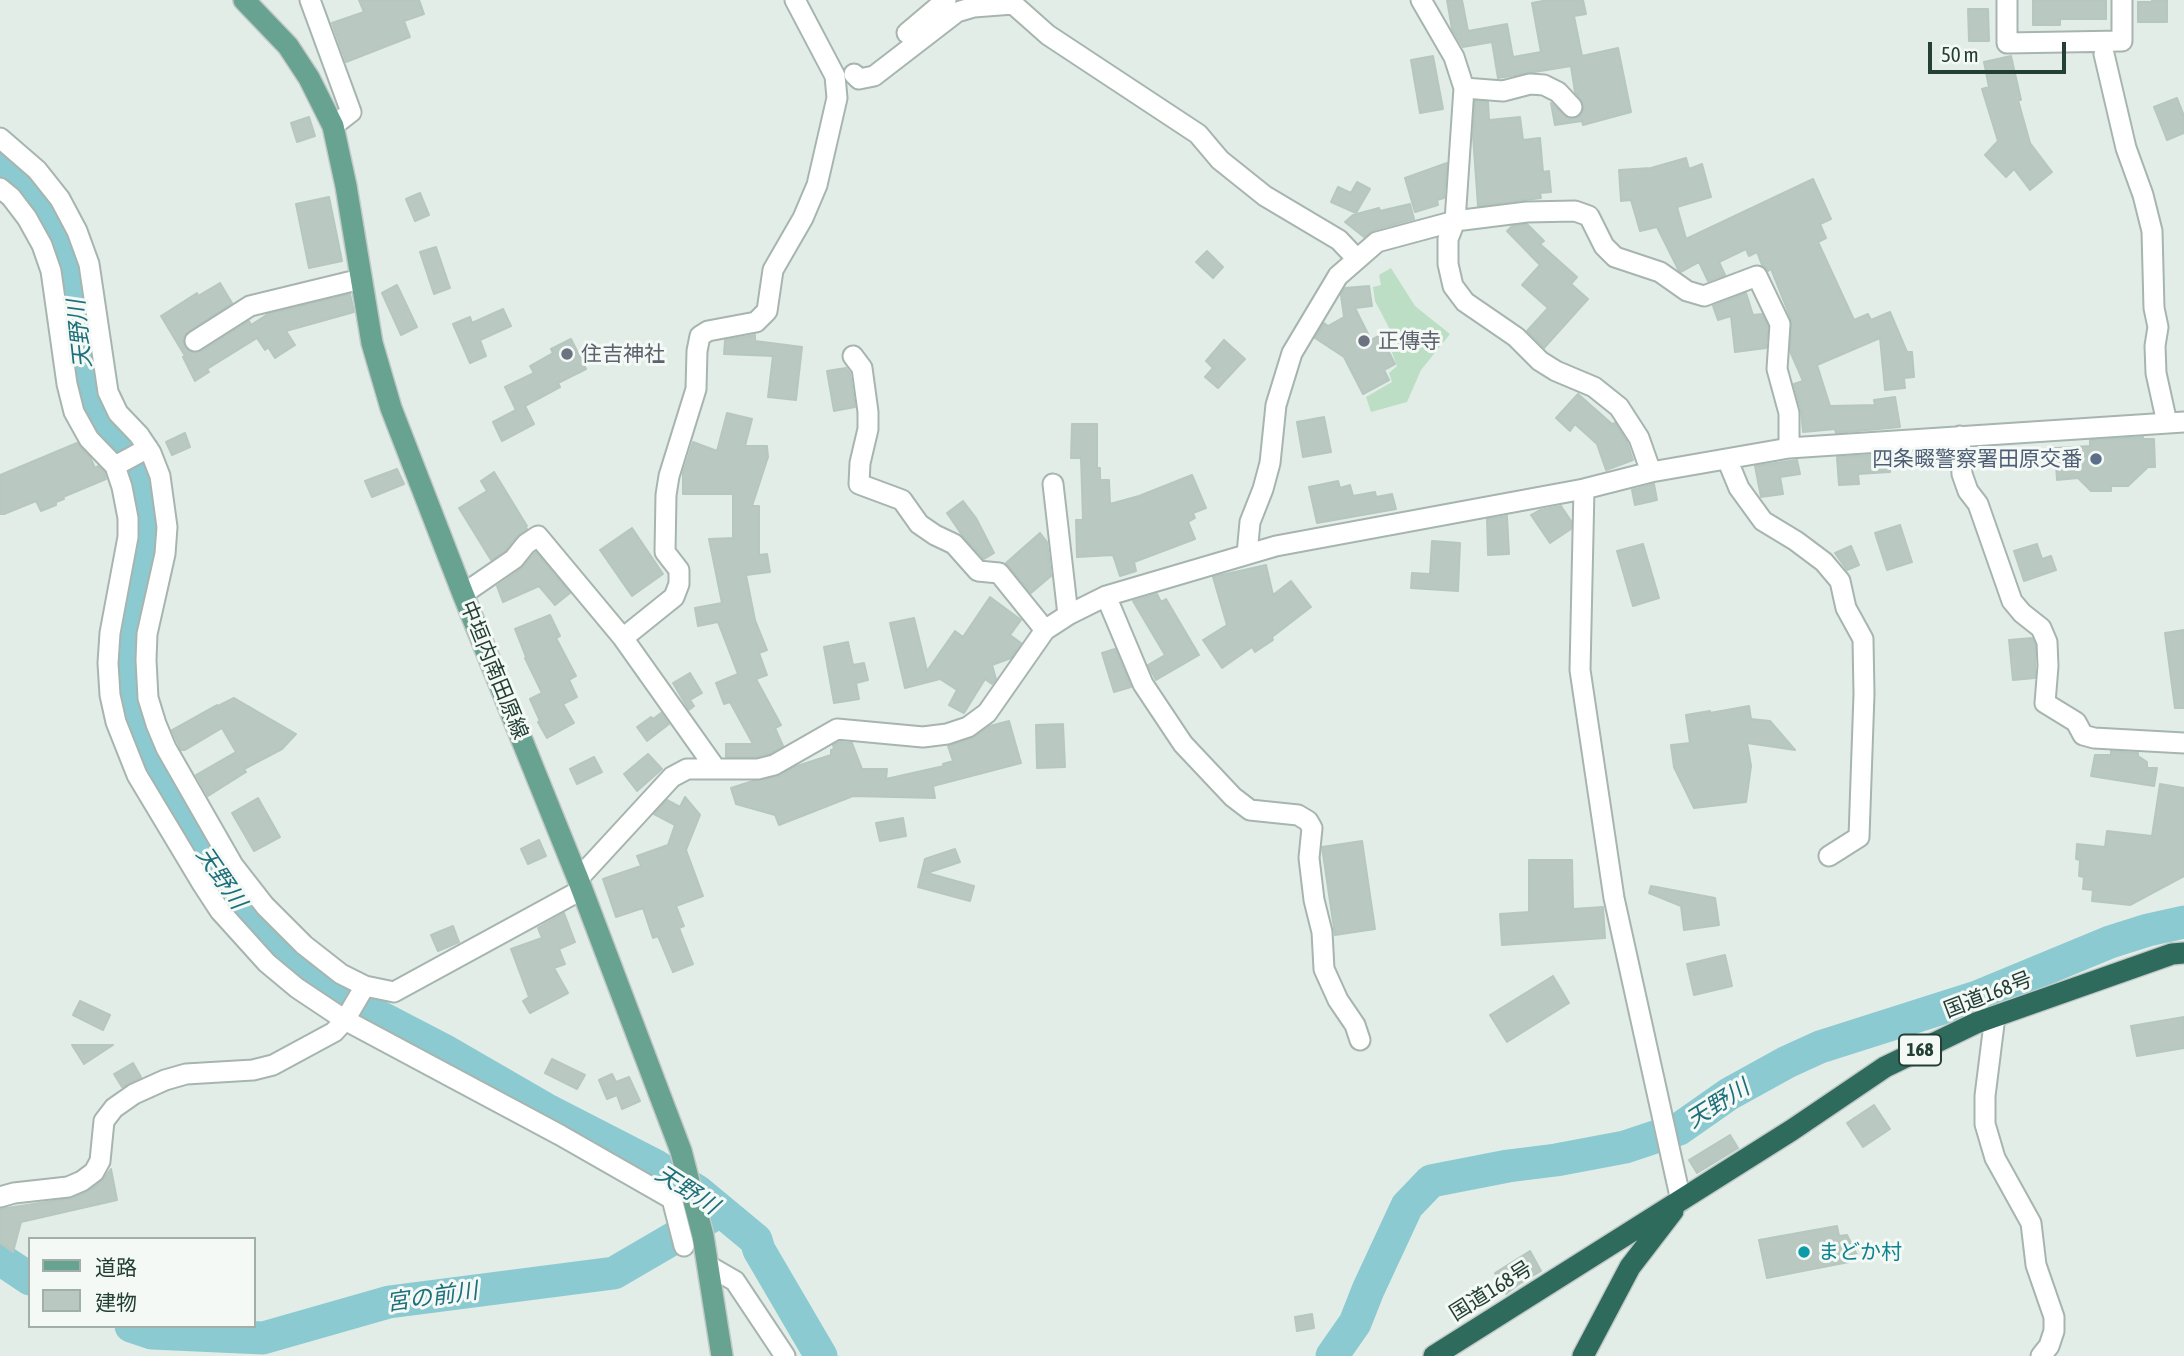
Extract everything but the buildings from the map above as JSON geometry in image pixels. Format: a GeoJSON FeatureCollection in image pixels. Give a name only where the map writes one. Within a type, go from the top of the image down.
{"type":"FeatureCollection","features":[{"type":"Feature","properties":{"kind":"highway","name":"国道168号"},"geometry":{"type":"LineString","coordinates":[[1434,1356],[1793,1130],[1885,1068],[1976,1023],[2172,954],[2184,953]]}},
{"type":"Feature","properties":{"kind":"highway","name":"国道168号"},"geometry":{"type":"LineString","coordinates":[[1583,1356],[1630,1267],[1681,1200]]}},
{"type":"Feature","properties":{"kind":"main road","name":"中垣内南田原線"},"geometry":{"type":"LineString","coordinates":[[244,0],[288,47],[309,78],[333,126],[346,186],[372,343],[391,408],[681,1151],[709,1266],[722,1356]]}},
{"type":"Feature","properties":{"kind":"street"},"geometry":{"type":"LineString","coordinates":[[310,0],[351,112],[333,126]]}},
{"type":"Feature","properties":{"kind":"street"},"geometry":{"type":"LineString","coordinates":[[795,0],[844,75],[859,79],[874,76],[891,65],[931,30],[957,12],[974,7],[1013,4],[1048,35],[1198,134],[1220,160],[1265,197],[1339,240],[1357,259]]}},
{"type":"Feature","properties":{"kind":"street"},"geometry":{"type":"LineString","coordinates":[[623,638],[674,597],[680,584],[680,570],[665,552],[666,495],[669,476],[696,389],[700,336],[708,331],[756,322],[767,311],[773,270],[803,218],[817,185],[844,75],[874,61],[946,0]]}},
{"type":"Feature","properties":{"kind":"street"},"geometry":{"type":"LineString","coordinates":[[1421,0],[1454,57],[1464,88],[1455,221],[1448,239],[1448,264],[1453,286],[1465,303],[1516,337],[1540,361],[1594,387],[1619,407],[1639,438],[1651,472]]}},
{"type":"Feature","properties":{"kind":"street"},"geometry":{"type":"LineString","coordinates":[[2007,0],[2007,43],[2122,41],[2122,0]]}},
{"type":"Feature","properties":{"kind":"street"},"geometry":{"type":"LineString","coordinates":[[2,145],[37,170],[60,199],[77,231],[89,264],[108,392],[118,413],[148,448],[160,476],[167,527],[165,554],[147,634],[146,660],[148,698],[166,748],[233,866],[265,906],[313,952],[341,974],[365,986],[394,992],[579,885],[672,777],[687,769],[758,769],[774,765],[837,729],[923,737],[947,734],[968,727],[987,713],[1045,630],[1106,596],[1276,546],[1584,489],[1651,472],[1788,448],[2176,422],[2156,373],[2155,346],[2158,327],[2154,308],[2152,231],[2143,195],[2126,148],[2104,54]]}},
{"type":"Feature","properties":{"kind":"street"},"geometry":{"type":"LineString","coordinates":[[1464,88],[1503,91],[1530,84],[1544,85],[1558,92],[1573,107]]}},
{"type":"Feature","properties":{"kind":"street"},"geometry":{"type":"LineString","coordinates":[[0,188],[11,197],[27,218],[41,245],[51,271],[67,384],[74,412],[89,439],[115,466],[122,487],[128,518],[128,537],[110,633],[108,663],[110,695],[116,722],[137,775],[220,911],[267,963],[297,988],[345,1020],[560,1135],[672,1199],[684,1246]]}},
{"type":"Feature","properties":{"kind":"street"},"geometry":{"type":"LineString","coordinates":[[1247,554],[1250,523],[1270,463],[1276,405],[1292,354],[1338,276],[1377,242],[1455,221],[1527,212],[1575,211],[1589,216],[1604,246],[1615,257],[1660,272],[1687,291],[1704,296],[1757,276],[1780,324],[1777,369],[1789,413],[1788,448]]}},
{"type":"Feature","properties":{"kind":"street"},"geometry":{"type":"LineString","coordinates":[[195,341],[250,306],[361,279]]}},
{"type":"Feature","properties":{"kind":"street"},"geometry":{"type":"LineString","coordinates":[[853,356],[862,368],[869,412],[869,429],[860,463],[859,484],[902,500],[919,524],[934,535],[954,544],[978,571],[999,573],[1045,630]]}},
{"type":"Feature","properties":{"kind":"street"},"geometry":{"type":"LineString","coordinates":[[1960,436],[1962,474],[1968,491],[1978,504],[2012,601],[2041,628],[2047,642],[2045,703],[2076,722],[2082,735],[2184,743]]}},
{"type":"Feature","properties":{"kind":"street"},"geometry":{"type":"LineString","coordinates":[[115,466],[148,448]]}},
{"type":"Feature","properties":{"kind":"street"},"geometry":{"type":"LineString","coordinates":[[1727,458],[1739,488],[1763,521],[1824,562],[1840,581],[1846,608],[1863,639],[1864,694],[1859,836],[1829,856]]}},
{"type":"Feature","properties":{"kind":"street"},"geometry":{"type":"LineString","coordinates":[[1053,484],[1068,615]]}},
{"type":"Feature","properties":{"kind":"street"},"geometry":{"type":"LineString","coordinates":[[1584,489],[1580,670],[1614,898],[1681,1200]]}},
{"type":"Feature","properties":{"kind":"street"},"geometry":{"type":"LineString","coordinates":[[463,594],[514,559],[526,544],[537,536],[623,638],[716,769]]}},
{"type":"Feature","properties":{"kind":"street"},"geometry":{"type":"LineString","coordinates":[[1106,596],[1143,684],[1182,744],[1233,797],[1250,810],[1298,815],[1308,821],[1312,828],[1309,858],[1314,900],[1322,932],[1325,969],[1338,1000],[1355,1025],[1360,1040]]}},
{"type":"Feature","properties":{"kind":"street"},"geometry":{"type":"LineString","coordinates":[[5,1193],[68,1187],[82,1181],[94,1172],[100,1161],[104,1121],[114,1108],[134,1094],[186,1074],[253,1070],[273,1065],[334,1032],[345,1020],[365,986]]}},
{"type":"Feature","properties":{"kind":"street"},"geometry":{"type":"LineString","coordinates":[[1995,1016],[1986,1096],[1986,1124],[1995,1158],[2031,1223],[2036,1265],[2054,1317],[2054,1331],[2049,1346],[2041,1356]]}},
{"type":"Feature","properties":{"kind":"street"},"geometry":{"type":"LineString","coordinates":[[709,1266],[735,1281],[785,1356]]}},
{"type":"Feature","properties":{"kind":"green space"},"geometry":{"type":"Polygon","coordinates":[[[1391,268],[1415,306],[1450,334],[1421,370],[1407,402],[1371,412],[1366,397],[1392,382],[1389,373],[1397,366],[1391,350],[1398,345],[1375,301],[1373,287],[1381,285],[1379,275],[1391,268]]]}},
{"type":"Feature","properties":{"kind":"waterway","name":"天野川"},"geometry":{"type":"LineString","coordinates":[[0,162],[12,170],[45,205],[64,245],[75,288],[85,385],[99,418],[138,470],[148,500],[147,531],[126,629],[125,677],[132,721],[159,778],[190,833],[247,917],[271,944],[309,976],[345,999],[447,1052],[697,1191],[756,1240],[759,1250],[821,1356]]}},
{"type":"Feature","properties":{"kind":"waterway","name":"天野川"},"geometry":{"type":"LineString","coordinates":[[1332,1356],[1355,1323],[1407,1206],[1431,1181],[1625,1147],[1679,1129],[1729,1094],[1820,1047],[1977,997],[2110,942],[2184,922]]}},
{"type":"Feature","properties":{"kind":"waterway","name":"宮の前川"},"geometry":{"type":"LineString","coordinates":[[137,1328],[152,1333],[263,1338],[389,1302],[614,1273],[710,1217]]}},
{"type":"Feature","properties":{"kind":"waterway","name":"宮の前川"},"geometry":{"type":"LineString","coordinates":[[0,1259],[28,1278]]}},
{"type":"Feature","properties":{"kind":"place","name":"正傳寺"},"geometry":{"type":"Point","coordinates":[1364,341]}},
{"type":"Feature","properties":{"kind":"place","name":"住吉神社"},"geometry":{"type":"Point","coordinates":[567,354]}},
{"type":"Feature","properties":{"kind":"place","name":"四条畷警察署田原交番"},"geometry":{"type":"Point","coordinates":[2096,459]}},
{"type":"Feature","properties":{"kind":"place","name":"まどか村"},"geometry":{"type":"Point","coordinates":[1804,1252]}}]}
